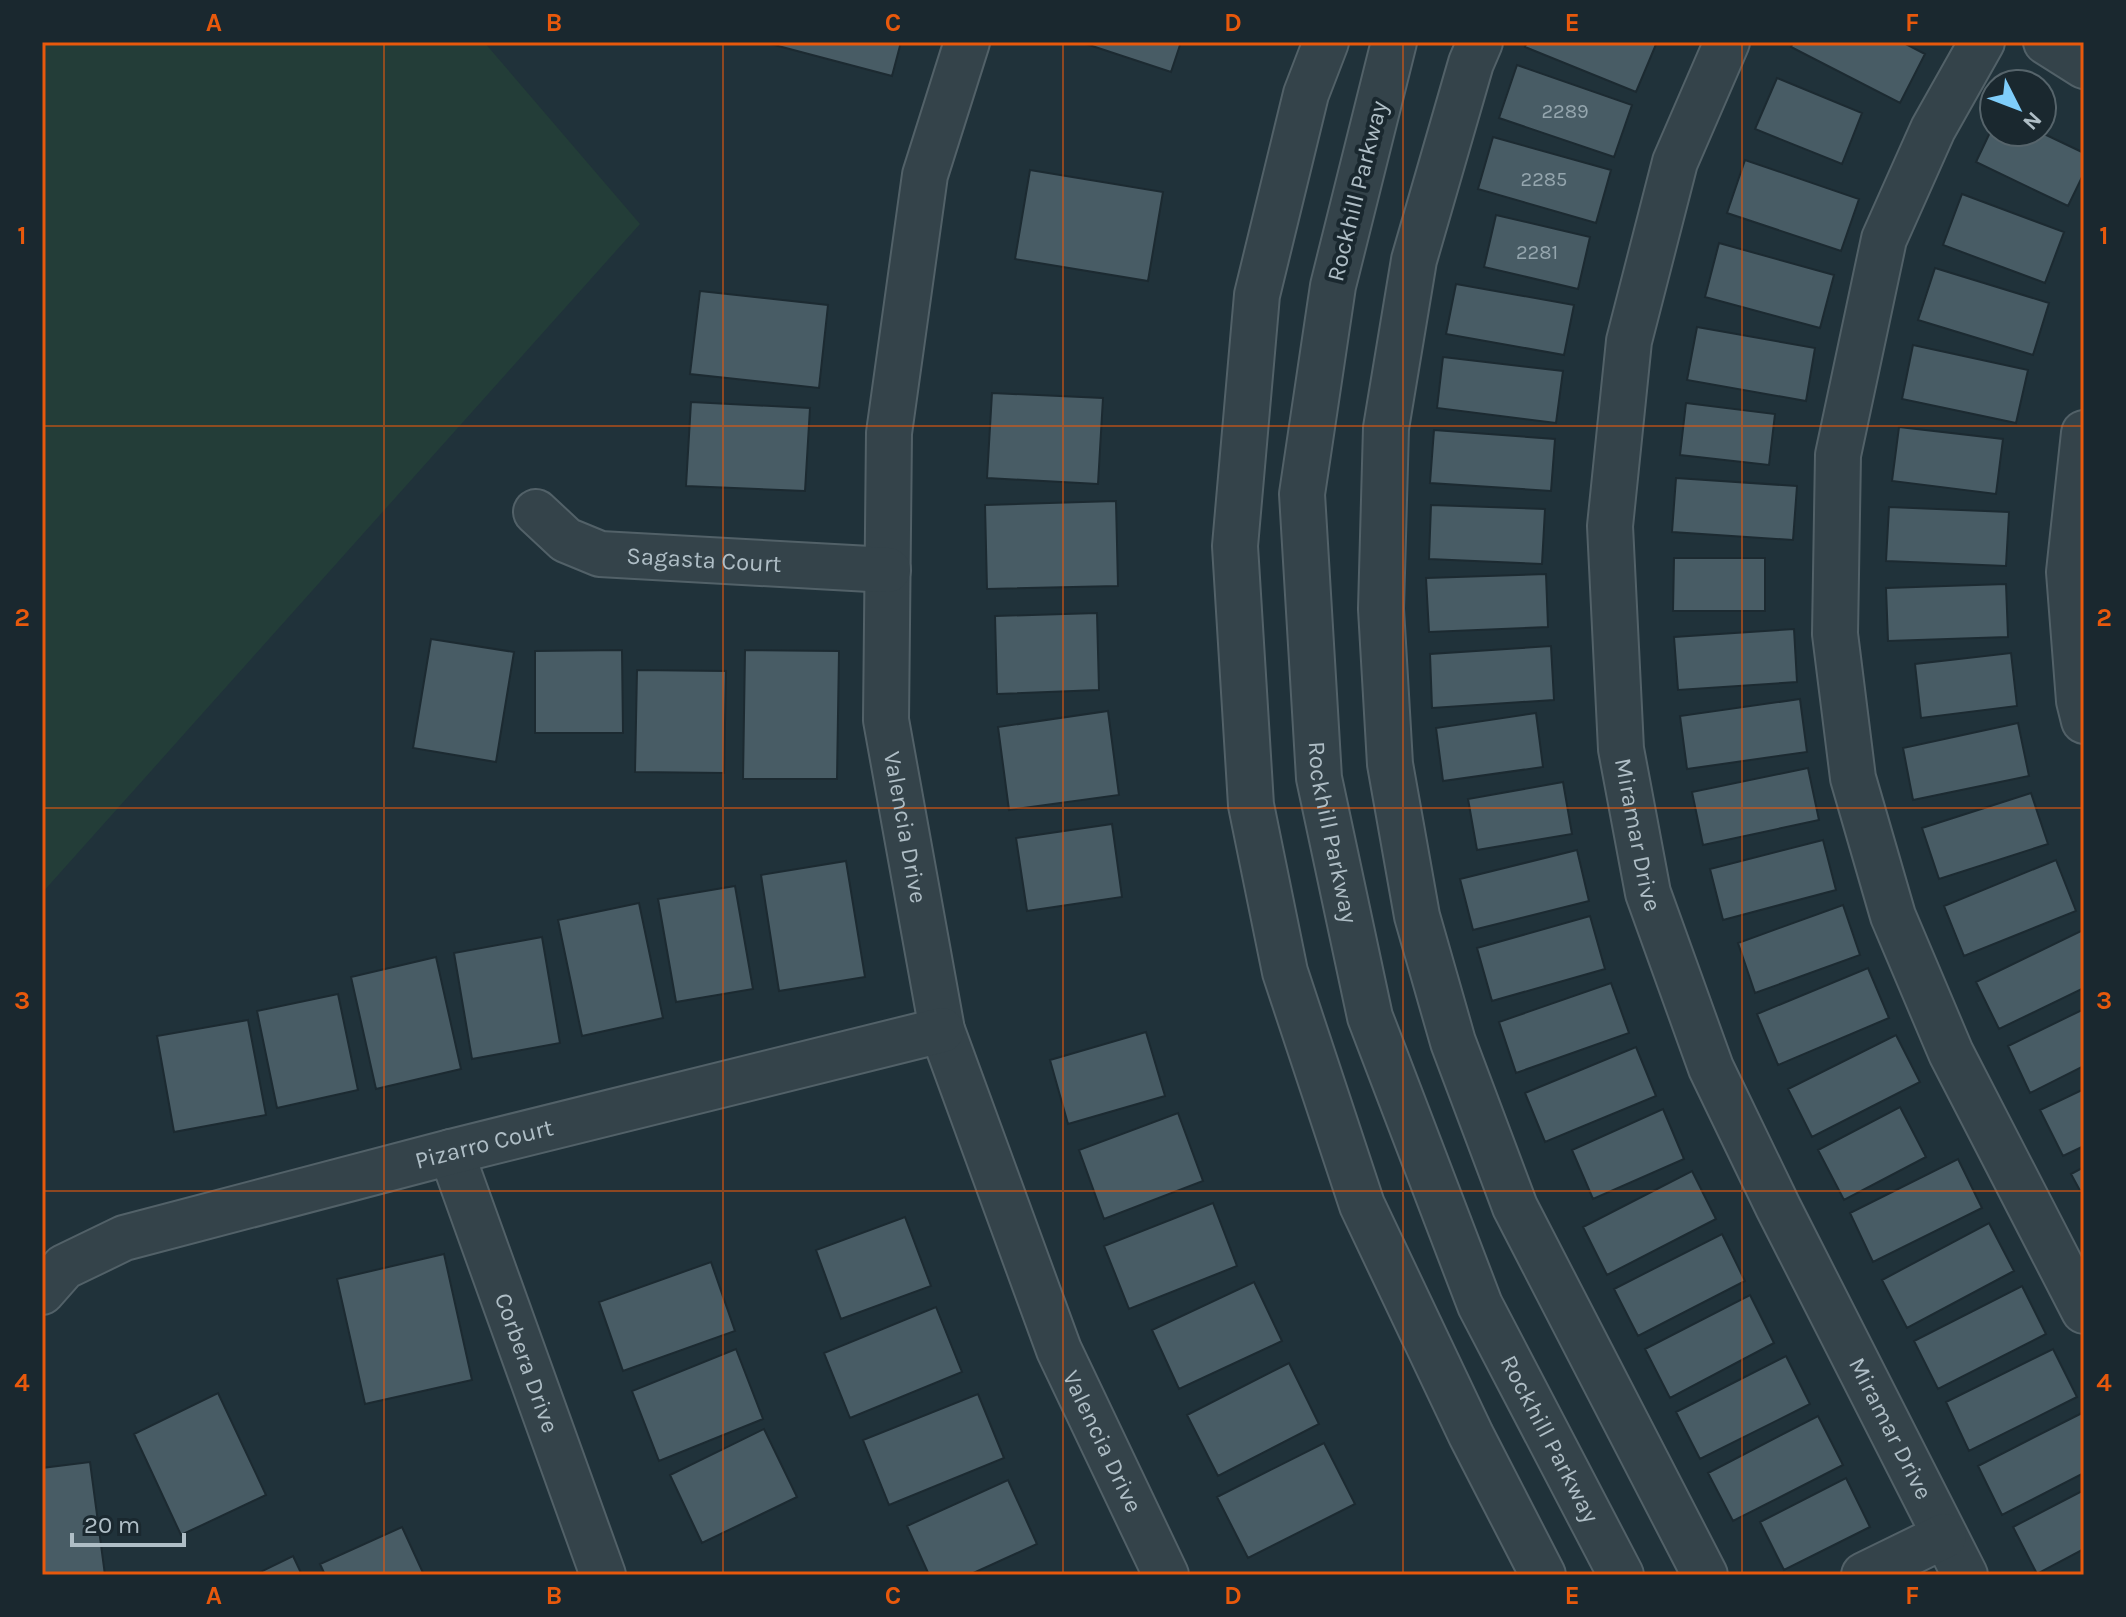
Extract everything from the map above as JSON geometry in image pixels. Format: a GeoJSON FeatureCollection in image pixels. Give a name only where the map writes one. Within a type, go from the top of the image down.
{"type":"FeatureCollection","features":[{"type":"Feature","properties":{"kind":"street","name":"Valencia Drive"},"geometry":{"type":"LineString","coordinates":[[967,42],[925,175],[889,433],[886,720],[942,1030],[1059,1350],[1166,1575]]}},
{"type":"Feature","properties":{"kind":"street"},"geometry":{"type":"LineString","coordinates":[[1326,42],[1306,94],[1257,295],[1235,546],[1251,805],[1285,972],[1362,1205],[1471,1435],[1543,1575]]}},
{"type":"Feature","properties":{"kind":"street","name":"Rockhill Parkway"},"geometry":{"type":"LineString","coordinates":[[1394,42],[1333,286],[1302,494],[1319,778],[1370,1017],[1480,1305],[1621,1575]]}},
{"type":"Feature","properties":{"kind":"street"},"geometry":{"type":"LineString","coordinates":[[1480,42],[1414,260],[1386,428],[1381,609],[1390,764],[1417,916],[1453,1042],[1515,1207],[1705,1575]]}},
{"type":"Feature","properties":{"kind":"street","name":"Miramar Drive"},"geometry":{"type":"LineString","coordinates":[[1727,42],[1675,162],[1629,341],[1610,526],[1621,749],[1648,893],[1711,1068],[1965,1575]]}},
{"type":"Feature","properties":{"kind":"street"},"geometry":{"type":"LineString","coordinates":[[1982,42],[1933,129],[1884,239],[1838,455],[1835,634],[1853,778],[1893,916],[1951,1053],[2084,1311]]}},
{"type":"Feature","properties":{"kind":"street"},"geometry":{"type":"LineString","coordinates":[[2046,42],[2084,66]]}},
{"type":"Feature","properties":{"kind":"street"},"geometry":{"type":"LineString","coordinates":[[2084,433],[2069,572],[2079,701],[2084,721]]}},
{"type":"Feature","properties":{"kind":"street","name":"Sagasta Court"},"geometry":{"type":"LineString","coordinates":[[536,512],[566,540],[600,554],[888,570]]}},
{"type":"Feature","properties":{"kind":"street","name":"Pizarro Court"},"geometry":{"type":"LineString","coordinates":[[42,1292],[64,1267],[124,1238],[451,1152],[942,1030]]}},
{"type":"Feature","properties":{"kind":"street","name":"Corbera Drive"},"geometry":{"type":"LineString","coordinates":[[451,1152],[603,1575]]}},
{"type":"Feature","properties":{"kind":"street"},"geometry":{"type":"LineString","coordinates":[[1864,1575],[1944,1536]]}},
{"type":"Feature","properties":{"kind":"green space"},"geometry":{"type":"Polygon","coordinates":[[[42,42],[484,42],[640,224],[42,893],[42,42]]]}},
{"type":"Feature","properties":{"kind":"building"},"geometry":{"type":"Polygon","coordinates":[[[763,42],[901,42],[892,76],[763,42]]]}},
{"type":"Feature","properties":{"kind":"building"},"geometry":{"type":"Polygon","coordinates":[[[1080,42],[1181,42],[1171,72],[1080,42]]]}},
{"type":"Feature","properties":{"kind":"building"},"geometry":{"type":"Polygon","coordinates":[[[1527,42],[1657,42],[1636,92],[1525,47],[1527,42]]]}},
{"type":"Feature","properties":{"kind":"building"},"geometry":{"type":"Polygon","coordinates":[[[1793,42],[1902,42],[1925,54],[1900,103],[1791,47],[1793,42]]]}},
{"type":"Feature","properties":{"kind":"building"},"geometry":{"type":"Polygon","coordinates":[[[1517,65],[1632,105],[1614,157],[1499,118],[1517,65]]]}},
{"type":"Feature","properties":{"kind":"building"},"geometry":{"type":"Polygon","coordinates":[[[1777,78],[1862,113],[1842,164],[1755,129],[1777,78]]]}},
{"type":"Feature","properties":{"kind":"building"},"geometry":{"type":"Polygon","coordinates":[[[1493,137],[1611,170],[1596,223],[1478,189],[1493,137]]]}},
{"type":"Feature","properties":{"kind":"building"},"geometry":{"type":"Polygon","coordinates":[[[2058,141],[2084,153],[2084,173],[2068,206],[1976,162],[1983,148],[2058,148],[2058,141]]]}},
{"type":"Feature","properties":{"kind":"building"},"geometry":{"type":"Polygon","coordinates":[[[1745,160],[1859,199],[1841,251],[1727,213],[1745,160]]]}},
{"type":"Feature","properties":{"kind":"building"},"geometry":{"type":"Polygon","coordinates":[[[1030,170],[1163,192],[1148,281],[1015,259],[1030,170]]]}},
{"type":"Feature","properties":{"kind":"building"},"geometry":{"type":"Polygon","coordinates":[[[1962,194],[2064,232],[2045,283],[1943,245],[1962,194]]]}},
{"type":"Feature","properties":{"kind":"building"},"geometry":{"type":"Polygon","coordinates":[[[1496,215],[1590,237],[1578,289],[1484,267],[1496,215]]]}},
{"type":"Feature","properties":{"kind":"building"},"geometry":{"type":"Polygon","coordinates":[[[1719,243],[1834,275],[1820,328],[1705,297],[1719,243]]]}},
{"type":"Feature","properties":{"kind":"building"},"geometry":{"type":"Polygon","coordinates":[[[1935,268],[2049,303],[2033,355],[1918,320],[1935,268]]]}},
{"type":"Feature","properties":{"kind":"building"},"geometry":{"type":"Polygon","coordinates":[[[1456,284],[1574,305],[1564,355],[1446,334],[1456,284]]]}},
{"type":"Feature","properties":{"kind":"building"},"geometry":{"type":"Polygon","coordinates":[[[700,291],[828,305],[819,388],[690,374],[700,291]]]}},
{"type":"Feature","properties":{"kind":"building"},"geometry":{"type":"Polygon","coordinates":[[[1697,327],[1815,348],[1806,401],[1687,380],[1697,327]]]}},
{"type":"Feature","properties":{"kind":"building"},"geometry":{"type":"Polygon","coordinates":[[[1913,345],[2028,370],[2016,423],[1902,399],[1913,345]]]}},
{"type":"Feature","properties":{"kind":"building"},"geometry":{"type":"Polygon","coordinates":[[[1443,357],[1563,371],[1556,423],[1437,408],[1443,357]]]}},
{"type":"Feature","properties":{"kind":"building"},"geometry":{"type":"Polygon","coordinates":[[[992,393],[1103,398],[1098,484],[987,478],[992,393]]]}},
{"type":"Feature","properties":{"kind":"building"},"geometry":{"type":"Polygon","coordinates":[[[691,402],[810,408],[805,491],[686,486],[691,402]]]}},
{"type":"Feature","properties":{"kind":"building"},"geometry":{"type":"Polygon","coordinates":[[[1686,403],[1775,414],[1769,465],[1680,455],[1686,403]]]}},
{"type":"Feature","properties":{"kind":"building"},"geometry":{"type":"Polygon","coordinates":[[[1899,427],[2003,439],[1996,494],[1892,481],[1899,427]]]}},
{"type":"Feature","properties":{"kind":"building"},"geometry":{"type":"Polygon","coordinates":[[[1434,430],[1555,439],[1551,491],[1430,483],[1434,430]]]}},
{"type":"Feature","properties":{"kind":"building"},"geometry":{"type":"Polygon","coordinates":[[[1676,478],[1797,486],[1793,540],[1672,532],[1676,478]]]}},
{"type":"Feature","properties":{"kind":"building"},"geometry":{"type":"Polygon","coordinates":[[[1116,501],[1118,586],[987,589],[985,505],[1116,501]]]}},
{"type":"Feature","properties":{"kind":"building"},"geometry":{"type":"Polygon","coordinates":[[[1431,505],[1545,509],[1542,564],[1429,559],[1431,505]]]}},
{"type":"Feature","properties":{"kind":"building"},"geometry":{"type":"Polygon","coordinates":[[[1889,507],[2009,512],[2006,566],[1886,561],[1889,507]]]}},
{"type":"Feature","properties":{"kind":"building"},"geometry":{"type":"Polygon","coordinates":[[[1674,558],[1765,558],[1765,611],[1673,611],[1674,558]]]}},
{"type":"Feature","properties":{"kind":"building"},"geometry":{"type":"Polygon","coordinates":[[[1546,574],[1548,627],[1429,632],[1426,578],[1546,574]]]}},
{"type":"Feature","properties":{"kind":"building"},"geometry":{"type":"Polygon","coordinates":[[[2006,584],[2008,637],[1888,641],[1886,588],[2006,584]]]}},
{"type":"Feature","properties":{"kind":"building"},"geometry":{"type":"Polygon","coordinates":[[[1097,613],[1099,690],[997,694],[995,616],[1097,613]]]}},
{"type":"Feature","properties":{"kind":"building"},"geometry":{"type":"Polygon","coordinates":[[[1794,629],[1797,682],[1678,690],[1674,637],[1794,629]]]}},
{"type":"Feature","properties":{"kind":"building"},"geometry":{"type":"Polygon","coordinates":[[[431,639],[514,652],[496,762],[413,748],[431,639]]]}},
{"type":"Feature","properties":{"kind":"building"},"geometry":{"type":"Polygon","coordinates":[[[1551,646],[1554,700],[1432,708],[1430,654],[1551,646]]]}},
{"type":"Feature","properties":{"kind":"building"},"geometry":{"type":"Polygon","coordinates":[[[622,650],[623,733],[535,733],[535,651],[622,650]]]}},
{"type":"Feature","properties":{"kind":"building"},"geometry":{"type":"Polygon","coordinates":[[[745,650],[839,651],[837,779],[743,779],[745,650]]]}},
{"type":"Feature","properties":{"kind":"building"},"geometry":{"type":"Polygon","coordinates":[[[2011,653],[2017,706],[1921,718],[1915,664],[2011,653]]]}},
{"type":"Feature","properties":{"kind":"building"},"geometry":{"type":"Polygon","coordinates":[[[637,670],[726,671],[724,773],[635,772],[637,670]]]}},
{"type":"Feature","properties":{"kind":"building"},"geometry":{"type":"Polygon","coordinates":[[[1800,699],[1807,752],[1687,769],[1680,716],[1800,699]]]}},
{"type":"Feature","properties":{"kind":"building"},"geometry":{"type":"Polygon","coordinates":[[[1108,711],[1119,795],[1009,810],[998,727],[1108,711]]]}},
{"type":"Feature","properties":{"kind":"building"},"geometry":{"type":"Polygon","coordinates":[[[1536,713],[1543,767],[1443,781],[1436,728],[1536,713]]]}},
{"type":"Feature","properties":{"kind":"building"},"geometry":{"type":"Polygon","coordinates":[[[2018,723],[2029,776],[1913,800],[1903,748],[2018,723]]]}},
{"type":"Feature","properties":{"kind":"building"},"geometry":{"type":"Polygon","coordinates":[[[1808,768],[1819,820],[1703,845],[1692,792],[1808,768]]]}},
{"type":"Feature","properties":{"kind":"building"},"geometry":{"type":"Polygon","coordinates":[[[1563,782],[1572,834],[1477,850],[1468,799],[1563,782]]]}},
{"type":"Feature","properties":{"kind":"building"},"geometry":{"type":"Polygon","coordinates":[[[2031,793],[2048,844],[1939,879],[1922,828],[2031,793]]]}},
{"type":"Feature","properties":{"kind":"building"},"geometry":{"type":"Polygon","coordinates":[[[1112,824],[1122,897],[1027,911],[1016,838],[1112,824]]]}},
{"type":"Feature","properties":{"kind":"building"},"geometry":{"type":"Polygon","coordinates":[[[1823,840],[1836,890],[1723,920],[1710,869],[1823,840]]]}},
{"type":"Feature","properties":{"kind":"building"},"geometry":{"type":"Polygon","coordinates":[[[1577,850],[1589,901],[1473,930],[1460,879],[1577,850]]]}},
{"type":"Feature","properties":{"kind":"building"},"geometry":{"type":"Polygon","coordinates":[[[2056,860],[2076,911],[1964,956],[1944,906],[2056,860]]]}},
{"type":"Feature","properties":{"kind":"building"},"geometry":{"type":"Polygon","coordinates":[[[846,861],[865,977],[779,991],[761,875],[846,861]]]}},
{"type":"Feature","properties":{"kind":"building"},"geometry":{"type":"Polygon","coordinates":[[[735,886],[753,989],[676,1002],[658,899],[735,886]]]}},
{"type":"Feature","properties":{"kind":"building"},"geometry":{"type":"Polygon","coordinates":[[[639,903],[663,1018],[582,1036],[558,920],[639,903]]]}},
{"type":"Feature","properties":{"kind":"building"},"geometry":{"type":"Polygon","coordinates":[[[1843,905],[1860,955],[1755,993],[1738,943],[1843,905]]]}},
{"type":"Feature","properties":{"kind":"building"},"geometry":{"type":"Polygon","coordinates":[[[1590,916],[1605,969],[1492,1001],[1477,948],[1590,916]]]}},
{"type":"Feature","properties":{"kind":"building"},"geometry":{"type":"Polygon","coordinates":[[[2083,930],[2084,988],[1999,1029],[1976,982],[2083,930]]]}},
{"type":"Feature","properties":{"kind":"building"},"geometry":{"type":"Polygon","coordinates":[[[542,937],[560,1043],[472,1059],[454,953],[542,937]]]}},
{"type":"Feature","properties":{"kind":"building"},"geometry":{"type":"Polygon","coordinates":[[[436,957],[461,1069],[376,1089],[351,977],[436,957]]]}},
{"type":"Feature","properties":{"kind":"building"},"geometry":{"type":"Polygon","coordinates":[[[1868,968],[1889,1018],[1778,1065],[1757,1014],[1868,968]]]}},
{"type":"Feature","properties":{"kind":"building"},"geometry":{"type":"Polygon","coordinates":[[[1611,983],[1629,1033],[1516,1073],[1499,1022],[1611,983]]]}},
{"type":"Feature","properties":{"kind":"building"},"geometry":{"type":"Polygon","coordinates":[[[338,994],[358,1090],[277,1108],[257,1011],[338,994]]]}},
{"type":"Feature","properties":{"kind":"building"},"geometry":{"type":"Polygon","coordinates":[[[2084,1009],[2084,1066],[2030,1093],[2008,1046],[2084,1009]]]}},
{"type":"Feature","properties":{"kind":"building"},"geometry":{"type":"Polygon","coordinates":[[[248,1020],[266,1115],[174,1132],[157,1036],[248,1020]]]}},
{"type":"Feature","properties":{"kind":"building"},"geometry":{"type":"Polygon","coordinates":[[[1146,1032],[1165,1096],[1068,1124],[1050,1060],[1146,1032]]]}},
{"type":"Feature","properties":{"kind":"building"},"geometry":{"type":"Polygon","coordinates":[[[1896,1035],[1920,1082],[1812,1137],[1788,1089],[1896,1035]]]}},
{"type":"Feature","properties":{"kind":"building"},"geometry":{"type":"Polygon","coordinates":[[[1636,1047],[1656,1096],[1545,1142],[1525,1093],[1636,1047]]]}},
{"type":"Feature","properties":{"kind":"building"},"geometry":{"type":"Polygon","coordinates":[[[2084,1089],[2084,1146],[2063,1156],[2040,1110],[2084,1089]]]}},
{"type":"Feature","properties":{"kind":"building"},"geometry":{"type":"Polygon","coordinates":[[[1900,1107],[1926,1157],[1844,1200],[1818,1150],[1900,1107]]]}},
{"type":"Feature","properties":{"kind":"building"},"geometry":{"type":"Polygon","coordinates":[[[1663,1109],[1684,1159],[1593,1199],[1572,1150],[1663,1109]]]}},
{"type":"Feature","properties":{"kind":"building"},"geometry":{"type":"Polygon","coordinates":[[[1178,1113],[1203,1181],[1104,1219],[1079,1150],[1178,1113]]]}},
{"type":"Feature","properties":{"kind":"building"},"geometry":{"type":"Polygon","coordinates":[[[1958,1159],[1982,1208],[1873,1262],[1850,1213],[1958,1159]]]}},
{"type":"Feature","properties":{"kind":"building"},"geometry":{"type":"Polygon","coordinates":[[[2084,1167],[2084,1198],[2071,1174],[2084,1167]]]}},
{"type":"Feature","properties":{"kind":"building"},"geometry":{"type":"Polygon","coordinates":[[[1692,1171],[1716,1219],[1607,1275],[1583,1227],[1692,1171]]]}},
{"type":"Feature","properties":{"kind":"building"},"geometry":{"type":"Polygon","coordinates":[[[1213,1203],[1237,1266],[1129,1309],[1104,1246],[1213,1203]]]}},
{"type":"Feature","properties":{"kind":"building"},"geometry":{"type":"Polygon","coordinates":[[[905,1217],[931,1286],[841,1319],[816,1250],[905,1217]]]}},
{"type":"Feature","properties":{"kind":"building"},"geometry":{"type":"Polygon","coordinates":[[[1989,1223],[2014,1271],[1907,1328],[1882,1280],[1989,1223]]]}},
{"type":"Feature","properties":{"kind":"building"},"geometry":{"type":"Polygon","coordinates":[[[1722,1234],[1745,1281],[1638,1336],[1614,1289],[1722,1234]]]}},
{"type":"Feature","properties":{"kind":"building"},"geometry":{"type":"Polygon","coordinates":[[[444,1254],[472,1380],[365,1404],[337,1279],[444,1254]]]}},
{"type":"Feature","properties":{"kind":"building"},"geometry":{"type":"Polygon","coordinates":[[[711,1262],[735,1331],[623,1371],[599,1302],[711,1262]]]}},
{"type":"Feature","properties":{"kind":"building"},"geometry":{"type":"Polygon","coordinates":[[[1254,1282],[1282,1341],[1179,1389],[1152,1330],[1254,1282]]]}},
{"type":"Feature","properties":{"kind":"building"},"geometry":{"type":"Polygon","coordinates":[[[2022,1286],[2046,1334],[1938,1389],[1914,1341],[2022,1286]]]}},
{"type":"Feature","properties":{"kind":"building"},"geometry":{"type":"Polygon","coordinates":[[[1750,1295],[1774,1343],[1670,1398],[1645,1349],[1750,1295]]]}},
{"type":"Feature","properties":{"kind":"building"},"geometry":{"type":"Polygon","coordinates":[[[936,1307],[962,1372],[850,1418],[824,1353],[936,1307]]]}},
{"type":"Feature","properties":{"kind":"building"},"geometry":{"type":"Polygon","coordinates":[[[736,1349],[763,1419],[659,1461],[632,1391],[736,1349]]]}},
{"type":"Feature","properties":{"kind":"building"},"geometry":{"type":"Polygon","coordinates":[[[2053,1349],[2077,1397],[1969,1451],[1946,1402],[2053,1349]]]}},
{"type":"Feature","properties":{"kind":"building"},"geometry":{"type":"Polygon","coordinates":[[[1786,1356],[1810,1404],[1700,1459],[1676,1412],[1786,1356]]]}},
{"type":"Feature","properties":{"kind":"building"},"geometry":{"type":"Polygon","coordinates":[[[1289,1363],[1319,1424],[1218,1476],[1187,1415],[1289,1363]]]}},
{"type":"Feature","properties":{"kind":"building"},"geometry":{"type":"Polygon","coordinates":[[[218,1393],[266,1495],[181,1535],[134,1434],[218,1393]]]}},
{"type":"Feature","properties":{"kind":"building"},"geometry":{"type":"Polygon","coordinates":[[[978,1394],[1004,1458],[889,1505],[863,1440],[978,1394]]]}},
{"type":"Feature","properties":{"kind":"building"},"geometry":{"type":"Polygon","coordinates":[[[2084,1412],[2084,1473],[2002,1515],[1978,1466],[2084,1412]]]}},
{"type":"Feature","properties":{"kind":"building"},"geometry":{"type":"Polygon","coordinates":[[[1818,1416],[1843,1465],[1733,1521],[1708,1473],[1818,1416]]]}},
{"type":"Feature","properties":{"kind":"building"},"geometry":{"type":"Polygon","coordinates":[[[764,1429],[797,1497],[702,1543],[670,1475],[764,1429]]]}},
{"type":"Feature","properties":{"kind":"building"},"geometry":{"type":"Polygon","coordinates":[[[1324,1443],[1355,1504],[1248,1558],[1217,1497],[1324,1443]]]}},
{"type":"Feature","properties":{"kind":"building"},"geometry":{"type":"Polygon","coordinates":[[[90,1462],[105,1575],[42,1575],[42,1468],[90,1462]]]}},
{"type":"Feature","properties":{"kind":"building"},"geometry":{"type":"Polygon","coordinates":[[[1846,1478],[1870,1527],[1784,1570],[1760,1522],[1846,1478]]]}},
{"type":"Feature","properties":{"kind":"building"},"geometry":{"type":"Polygon","coordinates":[[[1008,1480],[1037,1544],[969,1575],[929,1575],[907,1526],[1008,1480]]]}},
{"type":"Feature","properties":{"kind":"building"},"geometry":{"type":"Polygon","coordinates":[[[2084,1490],[2084,1549],[2037,1574],[2013,1527],[2084,1490]]]}},
{"type":"Feature","properties":{"kind":"building"},"geometry":{"type":"Polygon","coordinates":[[[402,1527],[424,1575],[325,1575],[320,1564],[402,1527]]]}},
{"type":"Feature","properties":{"kind":"building"},"geometry":{"type":"Polygon","coordinates":[[[293,1556],[302,1575],[254,1575],[293,1556]]]}}]}
